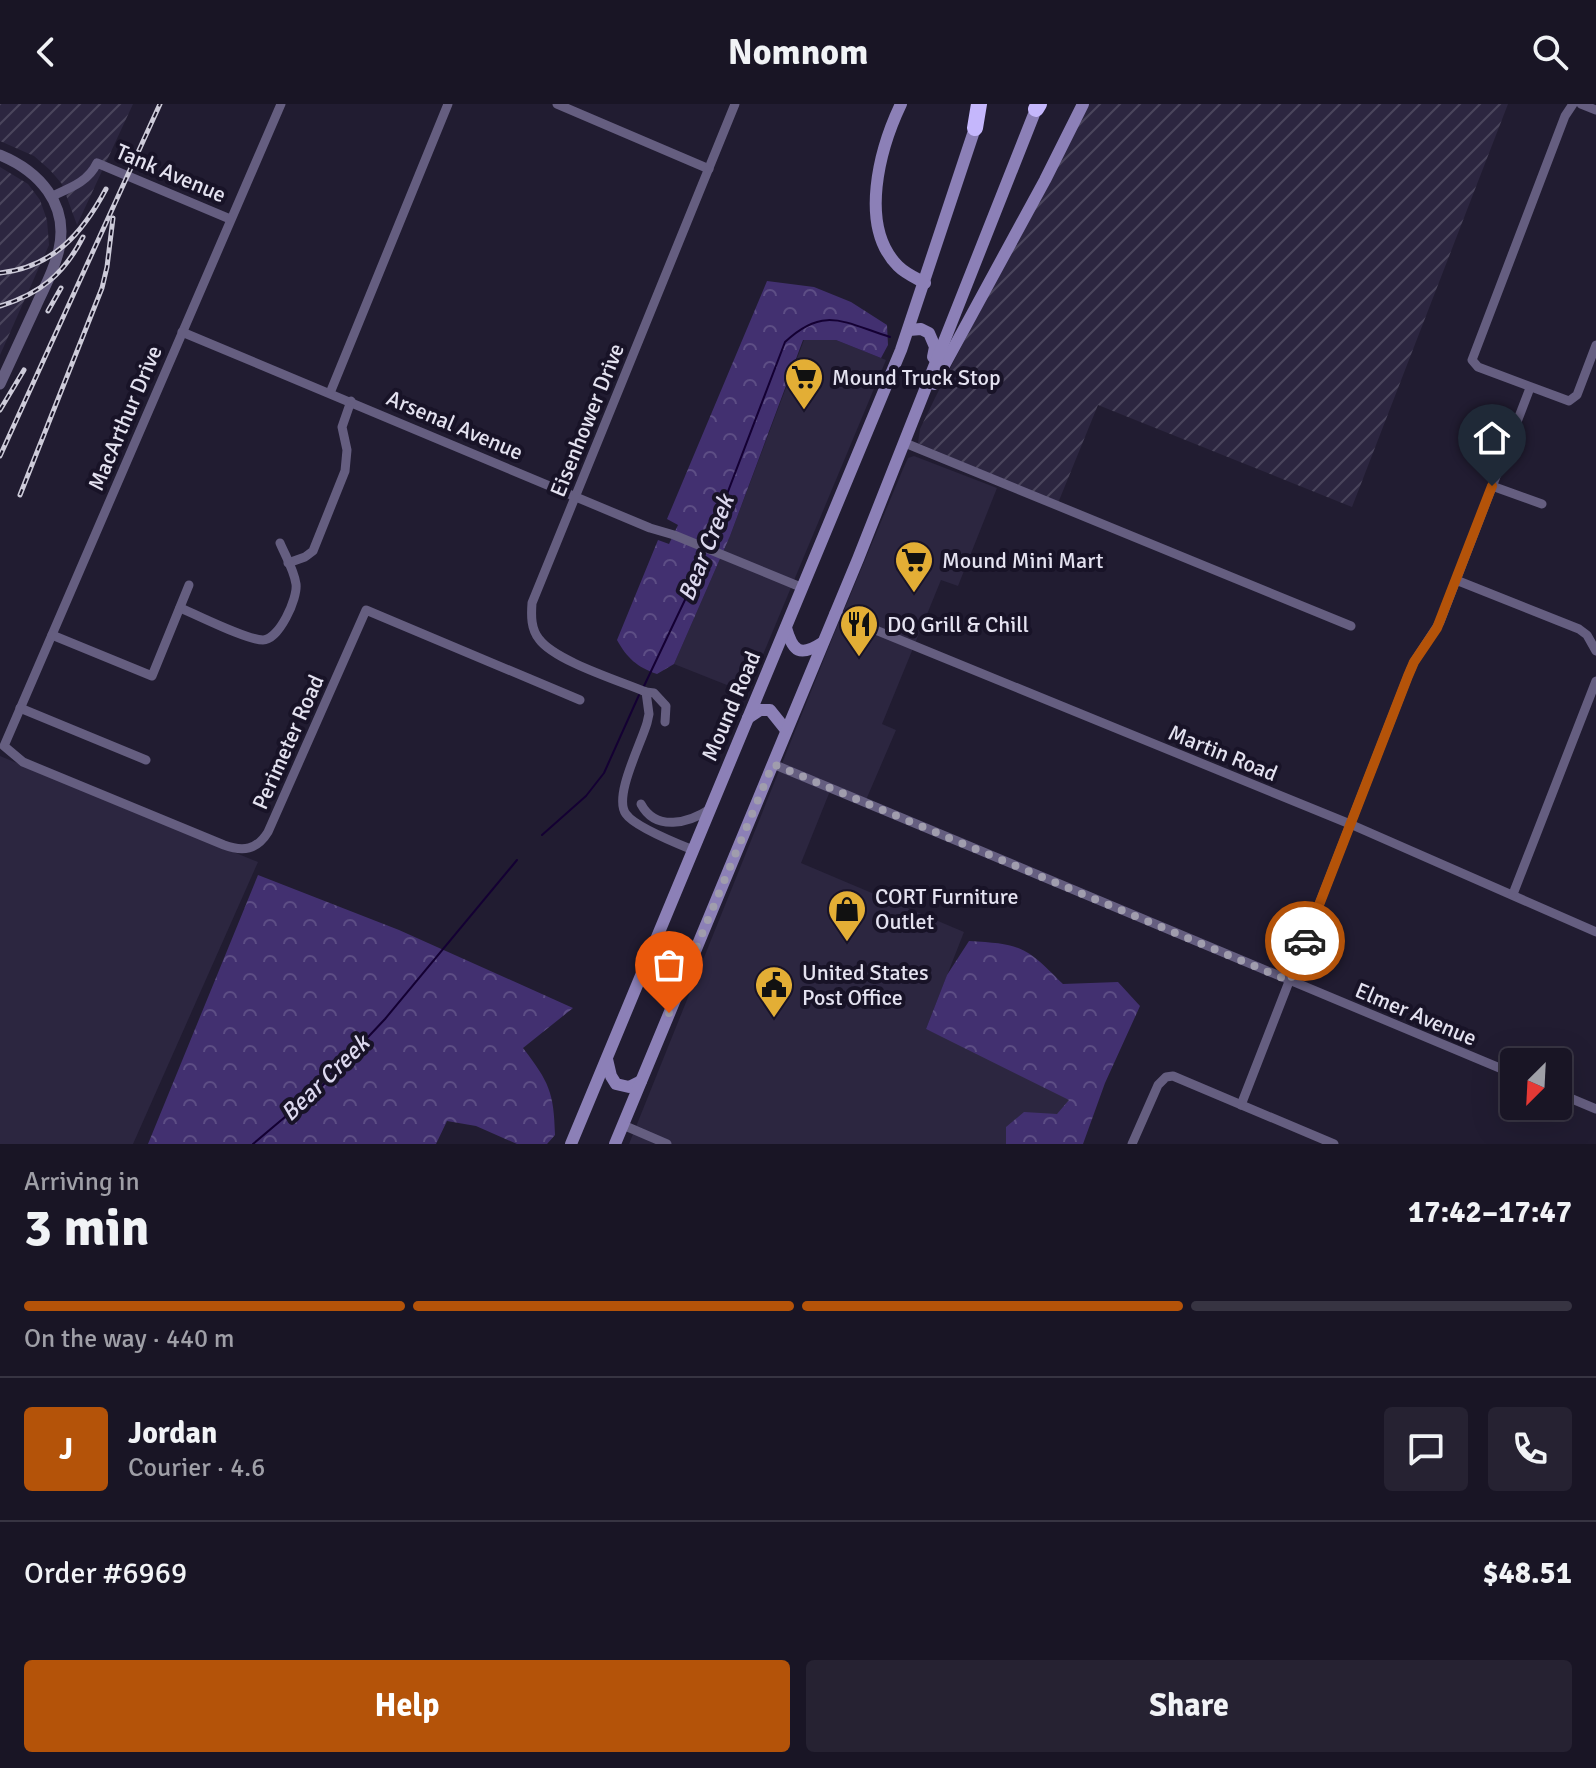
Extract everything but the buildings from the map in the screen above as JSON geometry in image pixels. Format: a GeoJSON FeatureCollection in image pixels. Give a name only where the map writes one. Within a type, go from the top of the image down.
{"type":"FeatureCollection","features":[{"type":"Feature","properties":{"kind":"highway"},"geometry":{"type":"LineString","coordinates":[[975,128],[981,104]]}},
{"type":"Feature","properties":{"kind":"main road"},"geometry":{"type":"LineString","coordinates":[[901,104],[881,152],[877,184],[878,215],[892,259],[902,270],[925,283]]}},
{"type":"Feature","properties":{"kind":"main road"},"geometry":{"type":"LineString","coordinates":[[917,410],[952,354],[1083,104]]}},
{"type":"Feature","properties":{"kind":"main road"},"geometry":{"type":"LineString","coordinates":[[615,1144],[905,443],[1037,106]]}},
{"type":"Feature","properties":{"kind":"main road","name":"Mound Road"},"geometry":{"type":"LineString","coordinates":[[571,1144],[909,330],[975,128]]}},
{"type":"Feature","properties":{"kind":"main road"},"geometry":{"type":"LineString","coordinates":[[909,330],[921,329],[933,337],[935,347],[926,388]]}},
{"type":"Feature","properties":{"kind":"main road"},"geometry":{"type":"LineString","coordinates":[[786,628],[789,640],[799,650],[810,651],[823,642]]}},
{"type":"Feature","properties":{"kind":"main road"},"geometry":{"type":"LineString","coordinates":[[748,718],[760,710],[770,710],[786,730]]}},
{"type":"Feature","properties":{"kind":"main road"},"geometry":{"type":"LineString","coordinates":[[607,1059],[616,1084],[629,1087],[641,1081]]}},
{"type":"Feature","properties":{"kind":"street","name":"MacArthur Drive"},"geometry":{"type":"LineString","coordinates":[[4,746],[281,104]]}},
{"type":"Feature","properties":{"kind":"street"},"geometry":{"type":"LineString","coordinates":[[330,393],[448,104]]}},
{"type":"Feature","properties":{"kind":"street"},"geometry":{"type":"LineString","coordinates":[[557,104],[709,169]]}},
{"type":"Feature","properties":{"kind":"street","name":"Eisenhower Drive"},"geometry":{"type":"LineString","coordinates":[[646,692],[551,650],[539,638],[532,623],[534,595],[735,104]]}},
{"type":"Feature","properties":{"kind":"street"},"geometry":{"type":"LineString","coordinates":[[1573,104],[1565,116],[1472,357],[1478,367],[1562,400],[1571,400],[1577,395],[1596,345]]}},
{"type":"Feature","properties":{"kind":"street"},"geometry":{"type":"LineString","coordinates":[[1581,104],[1596,110]]}},
{"type":"Feature","properties":{"kind":"street"},"geometry":{"type":"LineString","coordinates":[[0,155],[29,169],[52,196],[61,227],[59,251],[0,384]]}},
{"type":"Feature","properties":{"kind":"street","name":"Tank Avenue"},"geometry":{"type":"LineString","coordinates":[[52,196],[88,177],[97,163],[230,219]]}},
{"type":"Feature","properties":{"kind":"street","name":"Arsenal Avenue"},"geometry":{"type":"LineString","coordinates":[[182,332],[650,528],[703,546],[803,588]]}},
{"type":"Feature","properties":{"kind":"street"},"geometry":{"type":"LineString","coordinates":[[1241,1105],[1408,676],[1437,628],[1530,388]]}},
{"type":"Feature","properties":{"kind":"street"},"geometry":{"type":"LineString","coordinates":[[288,563],[313,551],[342,482],[347,461],[342,427],[351,401]]}},
{"type":"Feature","properties":{"kind":"street"},"geometry":{"type":"LineString","coordinates":[[905,443],[1351,626]]}},
{"type":"Feature","properties":{"kind":"street"},"geometry":{"type":"LineString","coordinates":[[1492,486],[1542,504]]}},
{"type":"Feature","properties":{"kind":"street"},"geometry":{"type":"LineString","coordinates":[[180,608],[257,639],[270,639],[279,631],[296,590],[280,543]]}},
{"type":"Feature","properties":{"kind":"street"},"geometry":{"type":"LineString","coordinates":[[1456,580],[1592,632],[1596,651]]}},
{"type":"Feature","properties":{"kind":"street"},"geometry":{"type":"LineString","coordinates":[[52,635],[152,676],[189,585]]}},
{"type":"Feature","properties":{"kind":"street","name":"Perimeter Road"},"geometry":{"type":"LineString","coordinates":[[4,746],[23,762],[224,845],[245,850],[257,846],[268,832],[366,610],[580,700]]}},
{"type":"Feature","properties":{"kind":"street","name":"Martin Road"},"geometry":{"type":"LineString","coordinates":[[834,613],[1350,824],[1596,932]]}},
{"type":"Feature","properties":{"kind":"street"},"geometry":{"type":"LineString","coordinates":[[1513,894],[1596,681]]}},
{"type":"Feature","properties":{"kind":"street"},"geometry":{"type":"LineString","coordinates":[[665,722],[667,710],[663,701],[654,693],[646,692],[649,714],[623,792],[622,807],[635,823],[693,850]]}},
{"type":"Feature","properties":{"kind":"street"},"geometry":{"type":"LineString","coordinates":[[20,708],[146,760]]}},
{"type":"Feature","properties":{"kind":"street","name":"Elmer Avenue"},"geometry":{"type":"LineString","coordinates":[[773,764],[1500,1068]]}},
{"type":"Feature","properties":{"kind":"street"},"geometry":{"type":"LineString","coordinates":[[641,804],[648,814],[659,821],[679,823],[696,818],[710,809]]}},
{"type":"Feature","properties":{"kind":"street"},"geometry":{"type":"LineString","coordinates":[[1132,1144],[1161,1080],[1173,1076],[1334,1144]]}},
{"type":"Feature","properties":{"kind":"street"},"geometry":{"type":"LineString","coordinates":[[1572,1099],[1596,1109]]}},
{"type":"Feature","properties":{"kind":"street"},"geometry":{"type":"LineString","coordinates":[[623,1125],[667,1144]]}},
{"type":"Feature","properties":{"kind":"shaded area"},"geometry":{"type":"Polygon","coordinates":[[[0,104],[133,104],[77,225],[62,184],[50,170],[34,156],[0,141],[0,104]]]}},
{"type":"Feature","properties":{"kind":"shaded area"},"geometry":{"type":"Polygon","coordinates":[[[1086,104],[1508,104],[1352,507],[1098,405],[1058,503],[918,443],[920,429],[935,398],[1086,104]]]}},
{"type":"Feature","properties":{"kind":"shaded area"},"geometry":{"type":"Polygon","coordinates":[[[0,167],[28,184],[40,200],[47,220],[49,245],[0,355],[0,167]]]}},
{"type":"Feature","properties":{"kind":"shaded area"},"geometry":{"type":"Polygon","coordinates":[[[804,340],[836,340],[886,360],[747,693],[674,664],[730,536],[804,340]]]}},
{"type":"Feature","properties":{"kind":"shaded area"},"geometry":{"type":"Polygon","coordinates":[[[914,456],[997,488],[958,586],[941,580],[882,724],[896,730],[866,800],[832,786],[801,863],[964,932],[926,1029],[1089,1100],[1070,1144],[629,1144],[834,634],[903,469],[908,458],[914,456]]]}},
{"type":"Feature","properties":{"kind":"shaded area"},"geometry":{"type":"Polygon","coordinates":[[[0,756],[258,862],[133,1144],[0,1144],[0,756]]]}},
{"type":"Feature","properties":{"kind":"green space"},"geometry":{"type":"Polygon","coordinates":[[[767,281],[814,287],[851,302],[887,325],[888,345],[881,358],[836,340],[803,340],[730,536],[674,664],[657,674],[633,661],[617,640],[658,540],[669,544],[678,525],[667,519],[767,281]]]}},
{"type":"Feature","properties":{"kind":"green space"},"geometry":{"type":"Polygon","coordinates":[[[258,875],[399,930],[573,1008],[523,1048],[539,1070],[551,1098],[555,1135],[547,1144],[517,1144],[476,1126],[447,1121],[436,1144],[148,1144],[258,875]]]}},
{"type":"Feature","properties":{"kind":"green space"},"geometry":{"type":"Polygon","coordinates":[[[969,941],[1013,946],[1022,950],[1063,984],[1118,982],[1140,1006],[1105,1083],[1083,1144],[1006,1144],[1006,1127],[1024,1112],[1057,1114],[1069,1100],[926,1029],[947,975],[969,941]]]}},
{"type":"Feature","properties":{"kind":"waterway","name":"Bear Creek"},"geometry":{"type":"LineString","coordinates":[[708,544],[785,342],[799,331],[823,320],[847,323],[890,337]]}},
{"type":"Feature","properties":{"kind":"waterway","name":"Bear Creek"},"geometry":{"type":"LineString","coordinates":[[644,686],[704,553]]}},
{"type":"Feature","properties":{"kind":"waterway","name":"Bear Creek"},"geometry":{"type":"LineString","coordinates":[[542,835],[586,796],[604,773],[639,695]]}},
{"type":"Feature","properties":{"kind":"waterway","name":"Bear Creek"},"geometry":{"type":"LineString","coordinates":[[253,1144],[323,1085],[385,1019],[517,860]]}},
{"type":"Feature","properties":{"kind":"railway"},"geometry":{"type":"LineString","coordinates":[[0,456],[160,104]]}},
{"type":"Feature","properties":{"kind":"railway"},"geometry":{"type":"LineString","coordinates":[[0,273],[36,264],[64,246],[87,220],[106,189]]}},
{"type":"Feature","properties":{"kind":"railway"},"geometry":{"type":"LineString","coordinates":[[20,495],[102,288],[113,218]]}},
{"type":"Feature","properties":{"kind":"railway"},"geometry":{"type":"LineString","coordinates":[[0,306],[39,289],[49,281],[68,262],[83,237]]}},
{"type":"Feature","properties":{"kind":"railway"},"geometry":{"type":"LineString","coordinates":[[48,311],[61,288]]}},
{"type":"Feature","properties":{"kind":"railway"},"geometry":{"type":"LineString","coordinates":[[0,410],[24,370]]}},
{"type":"Feature","properties":{"kind":"way so far"},"geometry":{"type":"LineString","coordinates":[[669,1013],[773,764],[1290,981],[1305,941]]}},
{"type":"Feature","properties":{"kind":"place","name":"Mound Truck Stop"},"geometry":{"type":"Point","coordinates":[804,411]}},
{"type":"Feature","properties":{"kind":"place","name":"Mound Mini Mart"},"geometry":{"type":"Point","coordinates":[914,594]}},
{"type":"Feature","properties":{"kind":"place","name":"DQ Grill & Chill"},"geometry":{"type":"Point","coordinates":[859,658]}},
{"type":"Feature","properties":{"kind":"place","name":"CORT Furniture Outlet"},"geometry":{"type":"Point","coordinates":[847,943]}},
{"type":"Feature","properties":{"kind":"place","name":"United States Post Office"},"geometry":{"type":"Point","coordinates":[774,1019]}},
{"type":"Feature","properties":{"kind":"route"},"geometry":{"type":"LineString","coordinates":[[1305,941],[1408,676],[1437,628],[1492,486]]}}]}
